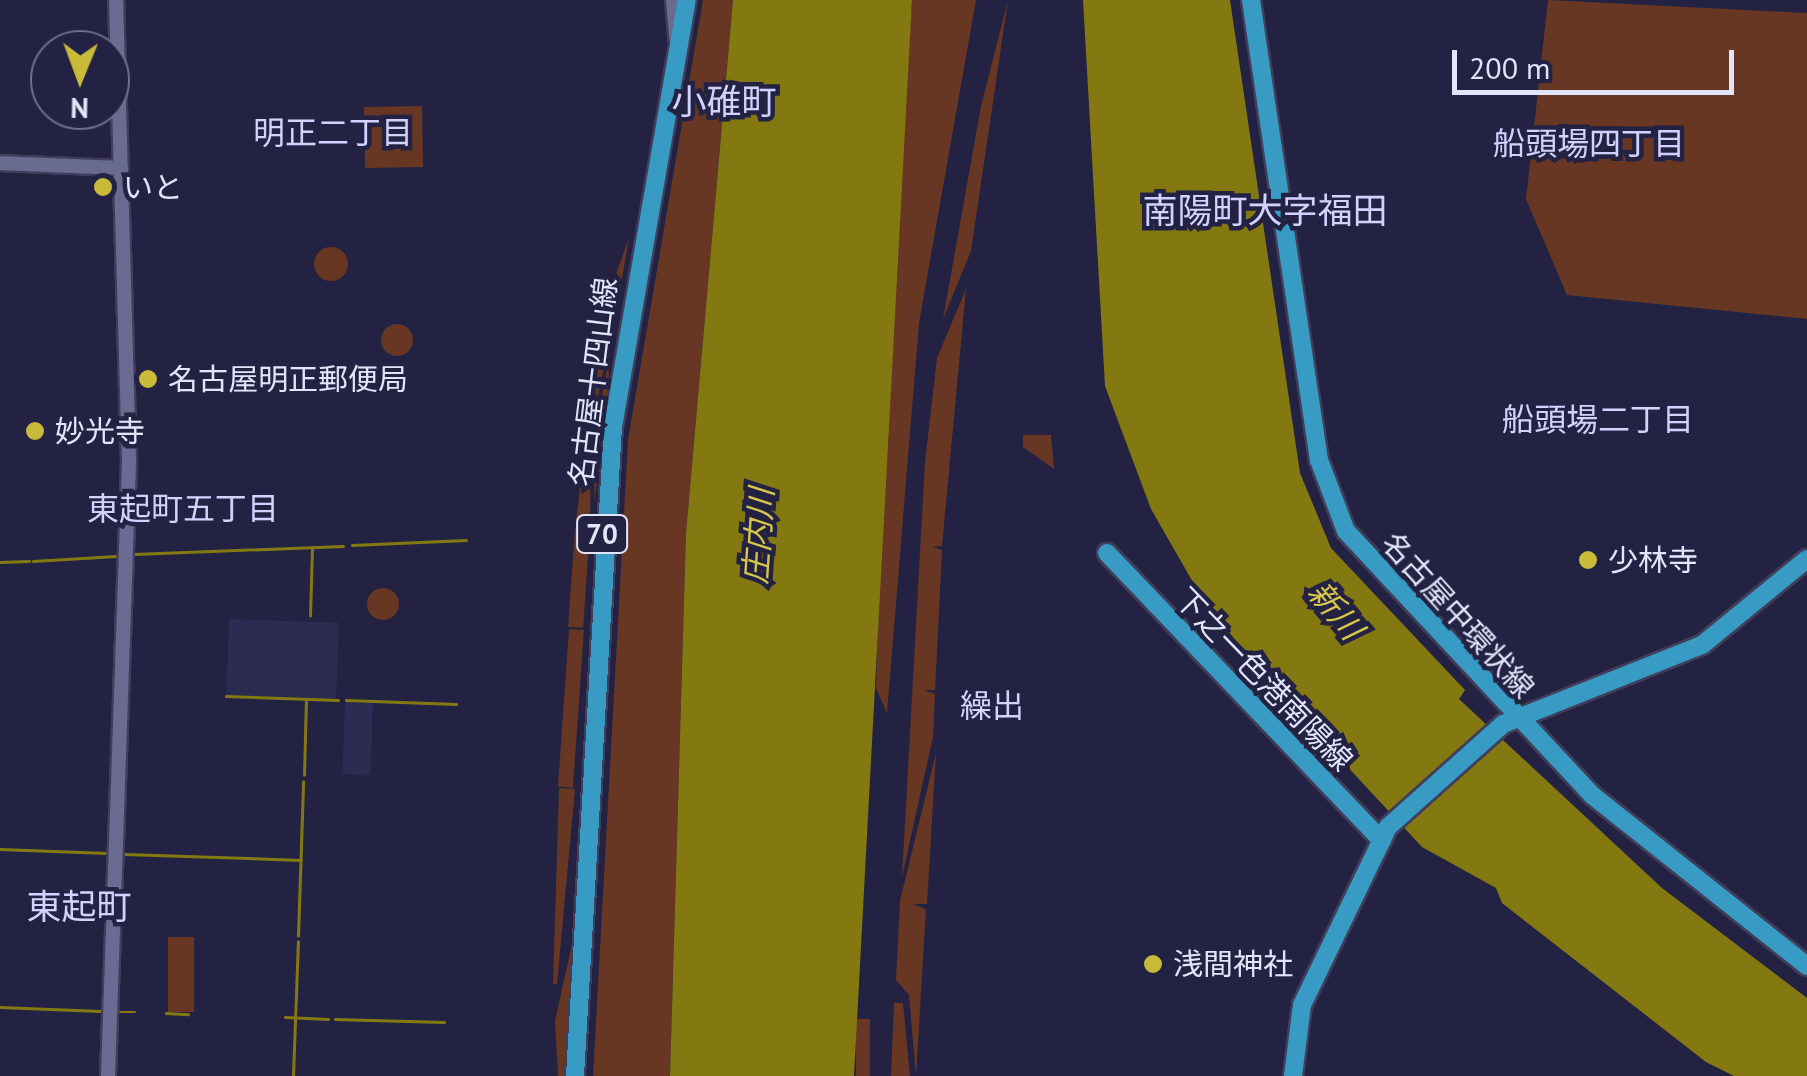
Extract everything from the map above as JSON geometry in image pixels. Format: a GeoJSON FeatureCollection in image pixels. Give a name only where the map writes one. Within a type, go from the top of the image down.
{"type":"FeatureCollection","features":[{"type":"Feature","properties":{"kind":"main road","name":"名古屋十四山線"},"geometry":{"type":"LineString","coordinates":[[575,1076],[610,447],[686,0]]}},
{"type":"Feature","properties":{"kind":"main road","name":"名古屋中環状線"},"geometry":{"type":"LineString","coordinates":[[1251,0],[1282,240],[1332,506],[1388,585],[1508,721],[1592,795],[1807,966]]}},
{"type":"Feature","properties":{"kind":"main road","name":"下之一色港南陽線"},"geometry":{"type":"LineString","coordinates":[[1108,553],[1385,834]]}},
{"type":"Feature","properties":{"kind":"main road"},"geometry":{"type":"LineString","coordinates":[[1293,1076],[1302,1006],[1385,834],[1508,721],[1702,645],[1807,559]]}},
{"type":"Feature","properties":{"kind":"street"},"geometry":{"type":"LineString","coordinates":[[108,1076],[129,463],[116,0]]}},
{"type":"Feature","properties":{"kind":"street"},"geometry":{"type":"LineString","coordinates":[[673,0],[677,54]]}},
{"type":"Feature","properties":{"kind":"street"},"geometry":{"type":"LineString","coordinates":[[0,164],[121,168]]}},
{"type":"Feature","properties":{"kind":"shaded area"},"geometry":{"type":"Polygon","coordinates":[[[703,0],[733,0],[686,533],[670,1076],[593,1076],[628,440],[703,0]]]}},
{"type":"Feature","properties":{"kind":"shaded area"},"geometry":{"type":"Polygon","coordinates":[[[912,0],[976,0],[919,323],[887,713],[876,688],[886,365],[912,0]]]}},
{"type":"Feature","properties":{"kind":"shaded area"},"geometry":{"type":"Polygon","coordinates":[[[1008,0],[971,251],[943,319],[981,106],[1008,0]]]}},
{"type":"Feature","properties":{"kind":"shaded area"},"geometry":{"type":"Polygon","coordinates":[[[1548,0],[1807,13],[1807,319],[1567,295],[1526,199],[1548,0]]]}},
{"type":"Feature","properties":{"kind":"shaded area"},"geometry":{"type":"Polygon","coordinates":[[[422,106],[423,167],[365,168],[364,107],[422,106]]]}},
{"type":"Feature","properties":{"kind":"shaded area"},"geometry":{"type":"Polygon","coordinates":[[[629,238],[613,330],[604,328],[604,307],[629,238]]]}},
{"type":"Feature","properties":{"kind":"shaded area"},"geometry":{"type":"Polygon","coordinates":[[[331,247],[343,252],[348,264],[343,276],[331,281],[319,276],[314,264],[319,252],[331,247]]]}},
{"type":"Feature","properties":{"kind":"shaded area"},"geometry":{"type":"Polygon","coordinates":[[[966,289],[942,546],[933,547],[942,550],[935,690],[924,690],[935,694],[933,737],[902,877],[925,462],[937,358],[966,289]]]}},
{"type":"Feature","properties":{"kind":"shaded area"},"geometry":{"type":"Polygon","coordinates":[[[397,324],[408,329],[413,340],[408,351],[397,356],[386,351],[381,340],[386,329],[397,324]]]}},
{"type":"Feature","properties":{"kind":"shaded area"},"geometry":{"type":"Polygon","coordinates":[[[597,332],[611,334],[591,430],[590,524],[576,523],[597,332]]]}},
{"type":"Feature","properties":{"kind":"shaded area"},"geometry":{"type":"Polygon","coordinates":[[[610,355],[605,429],[594,502],[596,426],[610,355]]]}},
{"type":"Feature","properties":{"kind":"shaded area"},"geometry":{"type":"Polygon","coordinates":[[[1023,435],[1051,435],[1054,469],[1023,447],[1023,435]]]}},
{"type":"Feature","properties":{"kind":"shaded area"},"geometry":{"type":"Polygon","coordinates":[[[575,528],[590,529],[583,628],[568,627],[575,528]]]}},
{"type":"Feature","properties":{"kind":"shaded area"},"geometry":{"type":"Polygon","coordinates":[[[383,588],[395,592],[399,604],[395,616],[383,620],[371,616],[367,604],[371,592],[383,588]]]}},
{"type":"Feature","properties":{"kind":"shaded area"},"geometry":{"type":"Polygon","coordinates":[[[229,619],[339,623],[336,699],[226,695],[229,619]]]}},
{"type":"Feature","properties":{"kind":"shaded area"},"geometry":{"type":"Polygon","coordinates":[[[569,629],[584,630],[573,788],[558,787],[569,629]]]}},
{"type":"Feature","properties":{"kind":"shaded area"},"geometry":{"type":"Polygon","coordinates":[[[345,702],[373,703],[370,775],[342,774],[345,702]]]}},
{"type":"Feature","properties":{"kind":"shaded area"},"geometry":{"type":"Polygon","coordinates":[[[936,753],[927,904],[912,904],[926,909],[916,1076],[909,995],[896,980],[900,901],[936,753]]]}},
{"type":"Feature","properties":{"kind":"shaded area"},"geometry":{"type":"Polygon","coordinates":[[[559,788],[575,789],[557,984],[553,984],[559,788]]]}},
{"type":"Feature","properties":{"kind":"shaded area"},"geometry":{"type":"Polygon","coordinates":[[[577,922],[567,1076],[558,1076],[555,1021],[577,922]]]}},
{"type":"Feature","properties":{"kind":"shaded area"},"geometry":{"type":"Polygon","coordinates":[[[168,937],[194,937],[194,1012],[168,1012],[168,937]]]}},
{"type":"Feature","properties":{"kind":"shaded area"},"geometry":{"type":"Polygon","coordinates":[[[894,1003],[903,1003],[910,1076],[891,1076],[894,1003]]]}},
{"type":"Feature","properties":{"kind":"shaded area"},"geometry":{"type":"Polygon","coordinates":[[[856,1019],[870,1019],[870,1076],[856,1076],[856,1019]]]}},
{"type":"Feature","properties":{"kind":"water","name":"庄内川"},"geometry":{"type":"Polygon","coordinates":[[[733,0],[912,0],[854,1076],[670,1076],[686,533],[733,0]]]}},
{"type":"Feature","properties":{"kind":"water","name":"新川"},"geometry":{"type":"Polygon","coordinates":[[[1083,0],[1230,0],[1300,473],[1331,548],[1465,690],[1459,699],[1662,888],[1807,998],[1807,1076],[1734,1076],[1706,1062],[1502,903],[1496,888],[1422,847],[1253,665],[1194,584],[1151,509],[1105,386],[1083,0]]]}},
{"type":"Feature","properties":{"kind":"waterway"},"geometry":{"type":"LineString","coordinates":[[352,545],[466,540]]}},
{"type":"Feature","properties":{"kind":"waterway"},"geometry":{"type":"LineString","coordinates":[[134,554],[343,546]]}},
{"type":"Feature","properties":{"kind":"waterway"},"geometry":{"type":"LineString","coordinates":[[310,616],[312,548]]}},
{"type":"Feature","properties":{"kind":"waterway"},"geometry":{"type":"LineString","coordinates":[[33,561],[116,556]]}},
{"type":"Feature","properties":{"kind":"waterway"},"geometry":{"type":"LineString","coordinates":[[0,562],[29,561]]}},
{"type":"Feature","properties":{"kind":"waterway"},"geometry":{"type":"LineString","coordinates":[[226,696],[338,700]]}},
{"type":"Feature","properties":{"kind":"waterway"},"geometry":{"type":"LineString","coordinates":[[346,700],[456,704]]}},
{"type":"Feature","properties":{"kind":"waterway"},"geometry":{"type":"LineString","coordinates":[[304,775],[306,701]]}},
{"type":"Feature","properties":{"kind":"waterway"},"geometry":{"type":"LineString","coordinates":[[298,936],[303,782]]}},
{"type":"Feature","properties":{"kind":"waterway"},"geometry":{"type":"LineString","coordinates":[[0,849],[107,853]]}},
{"type":"Feature","properties":{"kind":"waterway"},"geometry":{"type":"LineString","coordinates":[[124,854],[301,860]]}},
{"type":"Feature","properties":{"kind":"waterway"},"geometry":{"type":"LineString","coordinates":[[293,1076],[298,942]]}},
{"type":"Feature","properties":{"kind":"waterway"},"geometry":{"type":"LineString","coordinates":[[0,1007],[101,1011]]}},
{"type":"Feature","properties":{"kind":"waterway"},"geometry":{"type":"LineString","coordinates":[[119,1012],[135,1012]]}},
{"type":"Feature","properties":{"kind":"waterway"},"geometry":{"type":"LineString","coordinates":[[166,1013],[188,1014]]}},
{"type":"Feature","properties":{"kind":"waterway"},"geometry":{"type":"LineString","coordinates":[[285,1017],[328,1019]]}},
{"type":"Feature","properties":{"kind":"waterway"},"geometry":{"type":"LineString","coordinates":[[335,1019],[444,1022]]}},
{"type":"Feature","properties":{"kind":"place","name":"いと"},"geometry":{"type":"Point","coordinates":[103,187]}},
{"type":"Feature","properties":{"kind":"place","name":"名古屋明正郵便局"},"geometry":{"type":"Point","coordinates":[148,379]}},
{"type":"Feature","properties":{"kind":"place","name":"妙光寺"},"geometry":{"type":"Point","coordinates":[35,431]}},
{"type":"Feature","properties":{"kind":"place","name":"少林寺"},"geometry":{"type":"Point","coordinates":[1588,560]}},
{"type":"Feature","properties":{"kind":"place","name":"浅間神社"},"geometry":{"type":"Point","coordinates":[1153,964]}},
{"type":"Feature","properties":{"kind":"district","name":"小碓町"},"geometry":{"type":"Point","coordinates":[724,101]}},
{"type":"Feature","properties":{"kind":"district","name":"明正二丁目"},"geometry":{"type":"Point","coordinates":[333,132]}},
{"type":"Feature","properties":{"kind":"district","name":"船頭場四丁目"},"geometry":{"type":"Point","coordinates":[1589,143]}},
{"type":"Feature","properties":{"kind":"district","name":"南陽町大字福田"},"geometry":{"type":"Point","coordinates":[1265,210]}},
{"type":"Feature","properties":{"kind":"district","name":"船頭場二丁目"},"geometry":{"type":"Point","coordinates":[1598,419]}},
{"type":"Feature","properties":{"kind":"district","name":"東起町五丁目"},"geometry":{"type":"Point","coordinates":[183,508]}},
{"type":"Feature","properties":{"kind":"district","name":"繰出"},"geometry":{"type":"Point","coordinates":[992,705]}},
{"type":"Feature","properties":{"kind":"district","name":"東起町"},"geometry":{"type":"Point","coordinates":[79,906]}}]}
